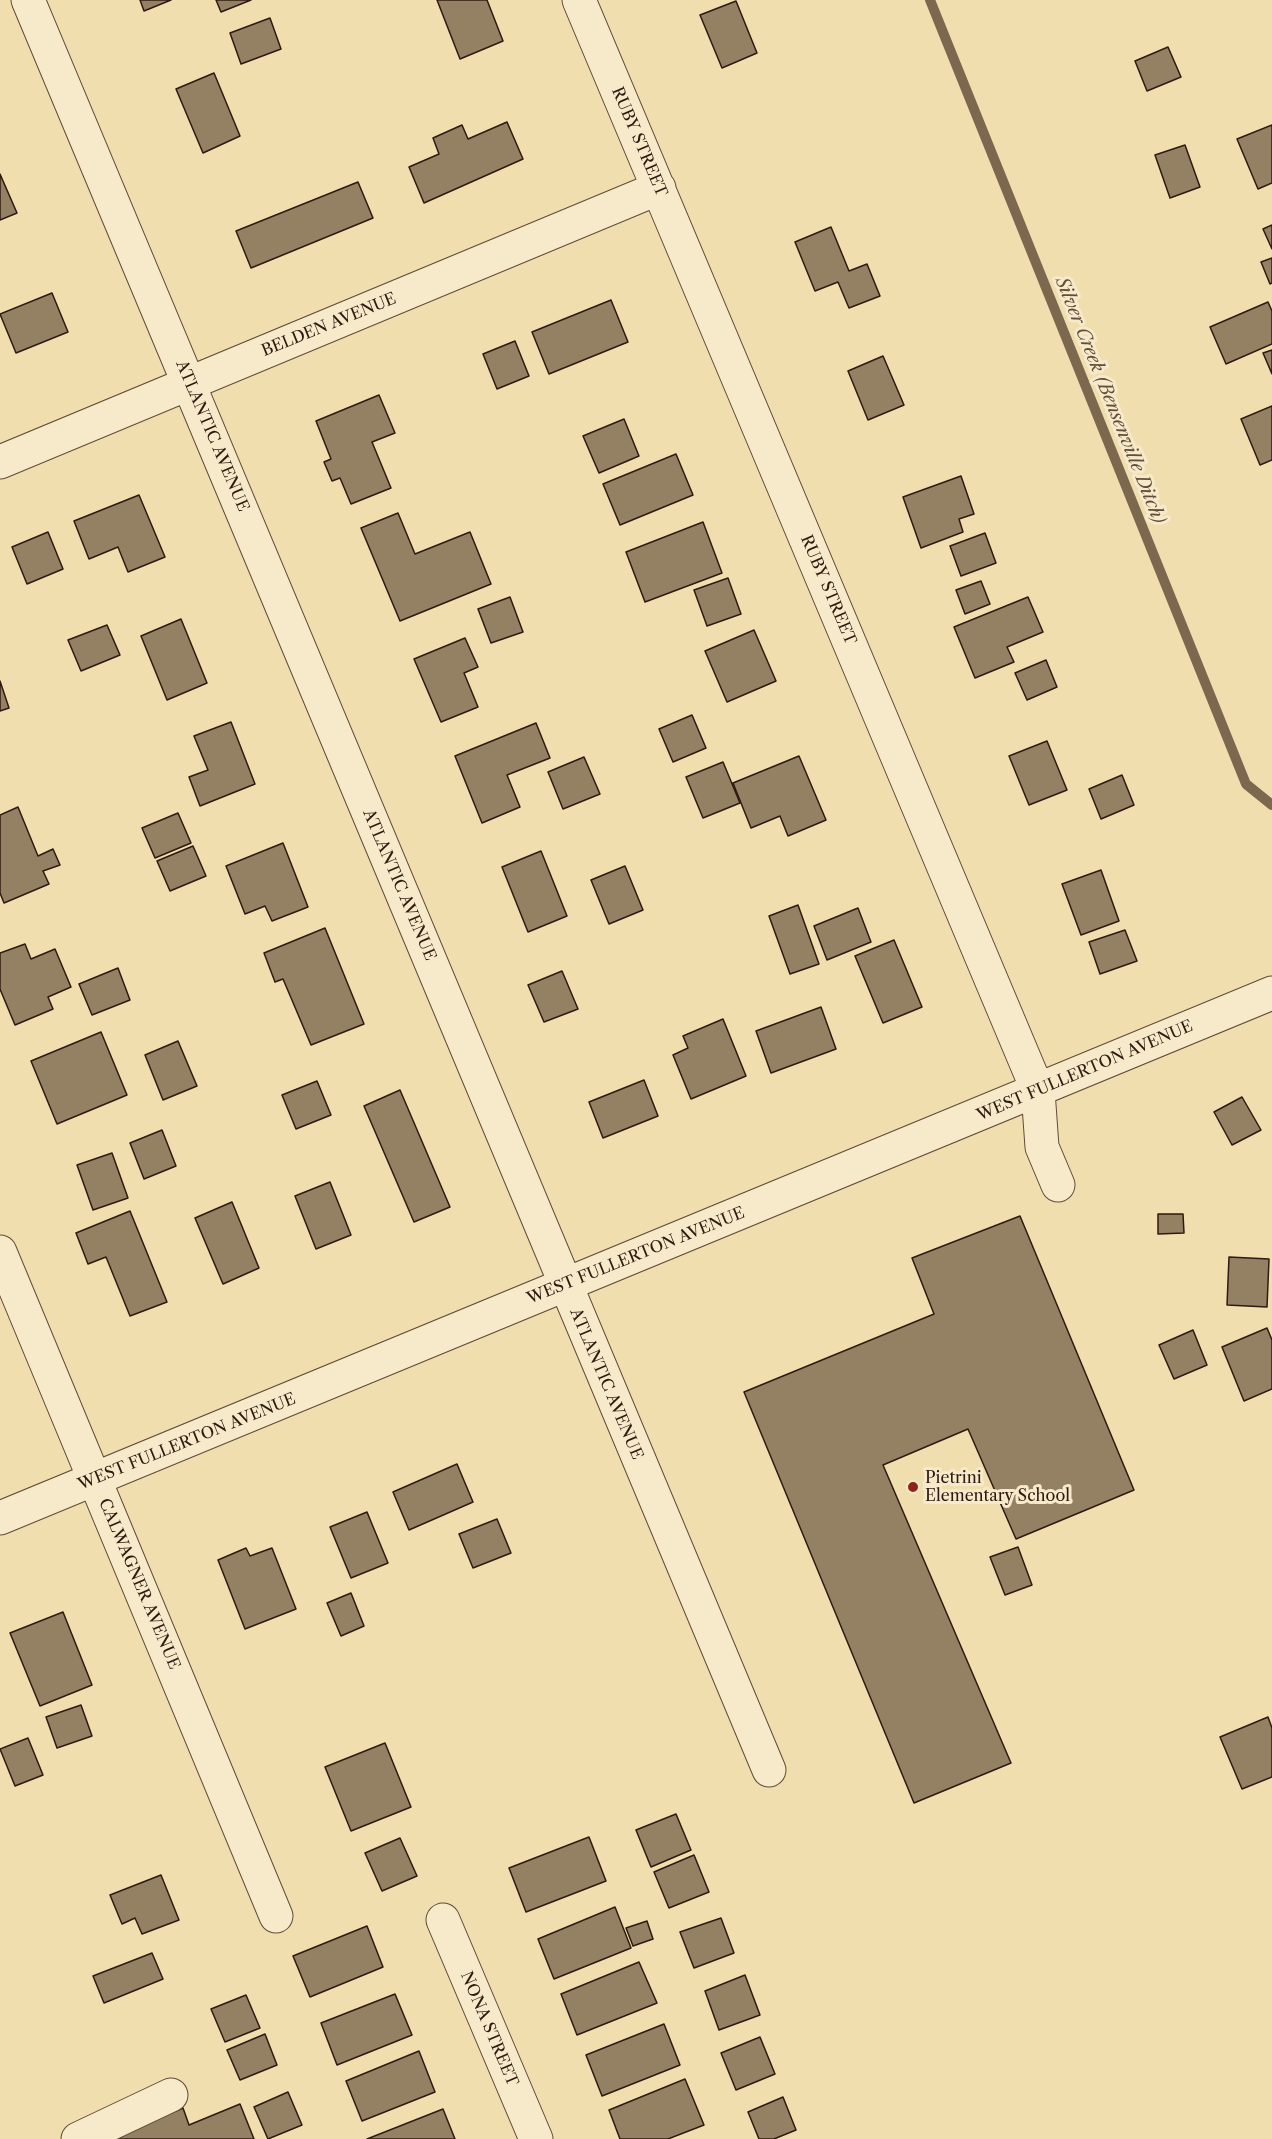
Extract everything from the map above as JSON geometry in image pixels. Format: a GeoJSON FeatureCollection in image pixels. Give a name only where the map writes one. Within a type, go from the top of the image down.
{"type":"FeatureCollection","features":[{"type":"Feature","properties":{"kind":"street","name":"ATLANTIC AVENUE"},"geometry":{"type":"LineString","coordinates":[[28,0],[190,382],[768,1770]]}},
{"type":"Feature","properties":{"kind":"street","name":"RUBY STREET"},"geometry":{"type":"LineString","coordinates":[[579,0],[1038,1091],[1042,1147],[1058,1185]]}},
{"type":"Feature","properties":{"kind":"street","name":"BELDEN AVENUE"},"geometry":{"type":"LineString","coordinates":[[0,462],[658,188]]}},
{"type":"Feature","properties":{"kind":"street","name":"WEST FULLERTON AVENUE"},"geometry":{"type":"LineString","coordinates":[[0,1518],[1272,993]]}},
{"type":"Feature","properties":{"kind":"street","name":"CALWAGNER AVENUE"},"geometry":{"type":"LineString","coordinates":[[0,1252],[276,1916]]}},
{"type":"Feature","properties":{"kind":"street","name":"NONA STREET"},"geometry":{"type":"LineString","coordinates":[[443,1920],[536,2139]]}},
{"type":"Feature","properties":{"kind":"street"},"geometry":{"type":"LineString","coordinates":[[78,2139],[171,2095]]}},
{"type":"Feature","properties":{"kind":"building"},"geometry":{"type":"Polygon","coordinates":[[[140,0],[171,0],[144,11],[140,0]]]}},
{"type":"Feature","properties":{"kind":"building"},"geometry":{"type":"Polygon","coordinates":[[[216,0],[251,0],[221,12],[216,0]]]}},
{"type":"Feature","properties":{"kind":"building"},"geometry":{"type":"Polygon","coordinates":[[[437,0],[487,0],[503,41],[460,59],[437,0]]]}},
{"type":"Feature","properties":{"kind":"building"},"geometry":{"type":"Polygon","coordinates":[[[736,1],[757,53],[722,68],[700,15],[736,1]]]}},
{"type":"Feature","properties":{"kind":"building"},"geometry":{"type":"Polygon","coordinates":[[[270,18],[281,49],[241,64],[230,33],[270,18]]]}},
{"type":"Feature","properties":{"kind":"building"},"geometry":{"type":"Polygon","coordinates":[[[1168,47],[1181,77],[1147,91],[1135,61],[1168,47]]]}},
{"type":"Feature","properties":{"kind":"building"},"geometry":{"type":"Polygon","coordinates":[[[214,73],[240,136],[203,153],[176,89],[214,73]]]}},
{"type":"Feature","properties":{"kind":"building"},"geometry":{"type":"Polygon","coordinates":[[[507,122],[523,159],[424,203],[409,167],[439,154],[433,138],[462,125],[468,139],[507,122]]]}},
{"type":"Feature","properties":{"kind":"building"},"geometry":{"type":"Polygon","coordinates":[[[1272,125],[1272,183],[1258,189],[1237,139],[1272,125]]]}},
{"type":"Feature","properties":{"kind":"building"},"geometry":{"type":"Polygon","coordinates":[[[1185,145],[1200,187],[1170,198],[1155,155],[1185,145]]]}},
{"type":"Feature","properties":{"kind":"building"},"geometry":{"type":"Polygon","coordinates":[[[0,174],[17,213],[0,220],[0,174]]]}},
{"type":"Feature","properties":{"kind":"building"},"geometry":{"type":"Polygon","coordinates":[[[358,182],[373,218],[251,268],[236,231],[358,182]]]}},
{"type":"Feature","properties":{"kind":"building"},"geometry":{"type":"Polygon","coordinates":[[[1272,225],[1272,249],[1263,229],[1272,225]]]}},
{"type":"Feature","properties":{"kind":"building"},"geometry":{"type":"Polygon","coordinates":[[[831,227],[849,271],[867,264],[880,296],[849,308],[838,282],[815,291],[795,242],[831,227]]]}},
{"type":"Feature","properties":{"kind":"building"},"geometry":{"type":"Polygon","coordinates":[[[1272,258],[1272,283],[1270,284],[1261,262],[1272,258]]]}},
{"type":"Feature","properties":{"kind":"building"},"geometry":{"type":"Polygon","coordinates":[[[52,293],[68,332],[16,353],[0,314],[52,293]]]}},
{"type":"Feature","properties":{"kind":"building"},"geometry":{"type":"Polygon","coordinates":[[[611,300],[628,342],[549,374],[532,332],[611,300]]]}},
{"type":"Feature","properties":{"kind":"building"},"geometry":{"type":"Polygon","coordinates":[[[1268,302],[1272,311],[1272,344],[1226,364],[1210,327],[1268,302]]]}},
{"type":"Feature","properties":{"kind":"building"},"geometry":{"type":"Polygon","coordinates":[[[515,341],[529,376],[497,389],[483,354],[515,341]]]}},
{"type":"Feature","properties":{"kind":"building"},"geometry":{"type":"Polygon","coordinates":[[[1272,350],[1272,374],[1263,353],[1272,350]]]}},
{"type":"Feature","properties":{"kind":"building"},"geometry":{"type":"Polygon","coordinates":[[[883,356],[904,405],[868,420],[848,371],[883,356]]]}},
{"type":"Feature","properties":{"kind":"building"},"geometry":{"type":"Polygon","coordinates":[[[379,395],[395,433],[372,442],[391,488],[351,504],[340,478],[332,481],[324,462],[331,459],[316,421],[379,395]]]}},
{"type":"Feature","properties":{"kind":"building"},"geometry":{"type":"Polygon","coordinates":[[[1272,406],[1272,460],[1260,465],[1241,419],[1272,406]]]}},
{"type":"Feature","properties":{"kind":"building"},"geometry":{"type":"Polygon","coordinates":[[[624,419],[639,456],[599,473],[583,436],[624,419]]]}},
{"type":"Feature","properties":{"kind":"building"},"geometry":{"type":"Polygon","coordinates":[[[676,454],[693,495],[620,525],[603,484],[676,454]]]}},
{"type":"Feature","properties":{"kind":"building"},"geometry":{"type":"Polygon","coordinates":[[[961,476],[974,514],[959,519],[963,532],[921,548],[903,497],[961,476]]]}},
{"type":"Feature","properties":{"kind":"building"},"geometry":{"type":"Polygon","coordinates":[[[139,495],[165,557],[128,572],[118,547],[89,559],[74,521],[139,495]]]}},
{"type":"Feature","properties":{"kind":"building"},"geometry":{"type":"Polygon","coordinates":[[[398,513],[415,554],[470,532],[491,584],[400,621],[361,528],[398,513]]]}},
{"type":"Feature","properties":{"kind":"building"},"geometry":{"type":"Polygon","coordinates":[[[703,522],[722,573],[645,602],[626,552],[703,522]]]}},
{"type":"Feature","properties":{"kind":"building"},"geometry":{"type":"Polygon","coordinates":[[[48,532],[63,569],[27,584],[12,547],[48,532]]]}},
{"type":"Feature","properties":{"kind":"building"},"geometry":{"type":"Polygon","coordinates":[[[985,533],[996,563],[961,576],[950,546],[985,533]]]}},
{"type":"Feature","properties":{"kind":"building"},"geometry":{"type":"Polygon","coordinates":[[[728,578],[741,614],[707,626],[694,590],[728,578]]]}},
{"type":"Feature","properties":{"kind":"building"},"geometry":{"type":"Polygon","coordinates":[[[981,581],[990,604],[965,614],[956,590],[981,581]]]}},
{"type":"Feature","properties":{"kind":"building"},"geometry":{"type":"Polygon","coordinates":[[[510,597],[523,632],[491,643],[478,609],[510,597]]]}},
{"type":"Feature","properties":{"kind":"building"},"geometry":{"type":"Polygon","coordinates":[[[1028,597],[1043,632],[1007,647],[1014,662],[975,678],[954,627],[1028,597]]]}},
{"type":"Feature","properties":{"kind":"building"},"geometry":{"type":"Polygon","coordinates":[[[181,619],[207,683],[167,700],[141,636],[181,619]]]}},
{"type":"Feature","properties":{"kind":"building"},"geometry":{"type":"Polygon","coordinates":[[[107,625],[120,655],[81,671],[68,640],[107,625]]]}},
{"type":"Feature","properties":{"kind":"building"},"geometry":{"type":"Polygon","coordinates":[[[754,630],[776,681],[727,702],[705,651],[754,630]]]}},
{"type":"Feature","properties":{"kind":"building"},"geometry":{"type":"Polygon","coordinates":[[[465,638],[478,667],[464,673],[478,707],[441,722],[414,659],[465,638]]]}},
{"type":"Feature","properties":{"kind":"building"},"geometry":{"type":"Polygon","coordinates":[[[1046,660],[1057,687],[1027,700],[1015,673],[1046,660]]]}},
{"type":"Feature","properties":{"kind":"building"},"geometry":{"type":"Polygon","coordinates":[[[0,681],[9,708],[0,711],[0,681]]]}},
{"type":"Feature","properties":{"kind":"building"},"geometry":{"type":"Polygon","coordinates":[[[692,715],[706,748],[673,762],[659,729],[692,715]]]}},
{"type":"Feature","properties":{"kind":"building"},"geometry":{"type":"Polygon","coordinates":[[[231,722],[255,784],[200,806],[189,777],[208,770],[194,736],[231,722]]]}},
{"type":"Feature","properties":{"kind":"building"},"geometry":{"type":"Polygon","coordinates":[[[536,723],[550,758],[507,775],[520,807],[482,823],[455,756],[536,723]]]}},
{"type":"Feature","properties":{"kind":"building"},"geometry":{"type":"Polygon","coordinates":[[[1047,741],[1067,790],[1029,805],[1009,756],[1047,741]]]}},
{"type":"Feature","properties":{"kind":"building"},"geometry":{"type":"Polygon","coordinates":[[[799,756],[826,820],[788,836],[780,816],[751,828],[733,783],[799,756]]]}},
{"type":"Feature","properties":{"kind":"building"},"geometry":{"type":"Polygon","coordinates":[[[584,757],[600,794],[563,809],[548,772],[584,757]]]}},
{"type":"Feature","properties":{"kind":"building"},"geometry":{"type":"Polygon","coordinates":[[[723,762],[740,803],[703,818],[686,777],[723,762]]]}},
{"type":"Feature","properties":{"kind":"building"},"geometry":{"type":"Polygon","coordinates":[[[1122,775],[1134,805],[1101,819],[1089,789],[1122,775]]]}},
{"type":"Feature","properties":{"kind":"building"},"geometry":{"type":"Polygon","coordinates":[[[18,807],[38,856],[53,849],[60,865],[43,871],[49,884],[4,903],[0,893],[0,815],[18,807]]]}},
{"type":"Feature","properties":{"kind":"building"},"geometry":{"type":"Polygon","coordinates":[[[178,813],[191,843],[155,858],[142,828],[178,813]]]}},
{"type":"Feature","properties":{"kind":"building"},"geometry":{"type":"Polygon","coordinates":[[[283,843],[308,907],[272,921],[265,906],[245,914],[226,866],[283,843]]]}},
{"type":"Feature","properties":{"kind":"building"},"geometry":{"type":"Polygon","coordinates":[[[193,846],[206,876],[170,891],[157,861],[193,846]]]}},
{"type":"Feature","properties":{"kind":"building"},"geometry":{"type":"Polygon","coordinates":[[[541,851],[567,916],[528,932],[502,867],[541,851]]]}},
{"type":"Feature","properties":{"kind":"building"},"geometry":{"type":"Polygon","coordinates":[[[625,866],[643,910],[609,924],[591,880],[625,866]]]}},
{"type":"Feature","properties":{"kind":"building"},"geometry":{"type":"Polygon","coordinates":[[[1101,870],[1119,921],[1081,935],[1062,884],[1101,870]]]}},
{"type":"Feature","properties":{"kind":"building"},"geometry":{"type":"Polygon","coordinates":[[[798,905],[819,964],[790,974],[769,916],[798,905]]]}},
{"type":"Feature","properties":{"kind":"building"},"geometry":{"type":"Polygon","coordinates":[[[858,908],[871,942],[827,960],[814,926],[858,908]]]}},
{"type":"Feature","properties":{"kind":"building"},"geometry":{"type":"Polygon","coordinates":[[[325,928],[364,1024],[311,1045],[283,979],[275,982],[264,953],[325,928]]]}},
{"type":"Feature","properties":{"kind":"building"},"geometry":{"type":"Polygon","coordinates":[[[1125,930],[1137,961],[1100,974],[1089,942],[1125,930]]]}},
{"type":"Feature","properties":{"kind":"building"},"geometry":{"type":"Polygon","coordinates":[[[894,940],[922,1007],[883,1023],[855,956],[894,940]]]}},
{"type":"Feature","properties":{"kind":"building"},"geometry":{"type":"Polygon","coordinates":[[[25,944],[31,959],[55,949],[71,987],[48,997],[53,1009],[15,1025],[0,989],[0,953],[25,944]]]}},
{"type":"Feature","properties":{"kind":"building"},"geometry":{"type":"Polygon","coordinates":[[[118,968],[130,1000],[92,1015],[79,984],[118,968]]]}},
{"type":"Feature","properties":{"kind":"building"},"geometry":{"type":"Polygon","coordinates":[[[562,971],[578,1009],[544,1022],[528,985],[562,971]]]}},
{"type":"Feature","properties":{"kind":"building"},"geometry":{"type":"Polygon","coordinates":[[[821,1007],[836,1049],[771,1073],[756,1031],[821,1007]]]}},
{"type":"Feature","properties":{"kind":"building"},"geometry":{"type":"Polygon","coordinates":[[[723,1019],[746,1076],[691,1099],[673,1055],[688,1048],[683,1036],[723,1019]]]}},
{"type":"Feature","properties":{"kind":"building"},"geometry":{"type":"Polygon","coordinates":[[[101,1032],[127,1095],[57,1124],[31,1061],[101,1032]]]}},
{"type":"Feature","properties":{"kind":"building"},"geometry":{"type":"Polygon","coordinates":[[[178,1041],[197,1086],[163,1100],[145,1055],[178,1041]]]}},
{"type":"Feature","properties":{"kind":"building"},"geometry":{"type":"Polygon","coordinates":[[[644,1080],[658,1116],[603,1138],[589,1102],[644,1080]]]}},
{"type":"Feature","properties":{"kind":"building"},"geometry":{"type":"Polygon","coordinates":[[[317,1081],[331,1115],[296,1129],[282,1095],[317,1081]]]}},
{"type":"Feature","properties":{"kind":"building"},"geometry":{"type":"Polygon","coordinates":[[[400,1090],[450,1207],[414,1222],[364,1106],[400,1090]]]}},
{"type":"Feature","properties":{"kind":"building"},"geometry":{"type":"Polygon","coordinates":[[[1242,1097],[1261,1130],[1232,1145],[1214,1112],[1242,1097]]]}},
{"type":"Feature","properties":{"kind":"building"},"geometry":{"type":"Polygon","coordinates":[[[162,1130],[176,1166],[144,1179],[130,1143],[162,1130]]]}},
{"type":"Feature","properties":{"kind":"building"},"geometry":{"type":"Polygon","coordinates":[[[112,1153],[128,1198],[93,1210],[77,1165],[112,1153]]]}},
{"type":"Feature","properties":{"kind":"building"},"geometry":{"type":"Polygon","coordinates":[[[330,1182],[351,1235],[316,1249],[295,1196],[330,1182]]]}},
{"type":"Feature","properties":{"kind":"building"},"geometry":{"type":"Polygon","coordinates":[[[232,1202],[259,1268],[223,1284],[195,1218],[232,1202]]]}},
{"type":"Feature","properties":{"kind":"building"},"geometry":{"type":"Polygon","coordinates":[[[130,1211],[167,1302],[130,1316],[106,1257],[88,1264],[76,1233],[130,1211]]]}},
{"type":"Feature","properties":{"kind":"building"},"geometry":{"type":"Polygon","coordinates":[[[1158,1214],[1183,1214],[1184,1233],[1158,1234],[1158,1214]]]}},
{"type":"Feature","properties":{"kind":"building"},"geometry":{"type":"Polygon","coordinates":[[[1020,1216],[1134,1490],[1016,1539],[968,1429],[883,1465],[1011,1763],[914,1803],[744,1392],[934,1314],[912,1258],[1020,1216]]]}},
{"type":"Feature","properties":{"kind":"building"},"geometry":{"type":"Polygon","coordinates":[[[1229,1257],[1269,1259],[1267,1307],[1227,1305],[1229,1257]]]}},
{"type":"Feature","properties":{"kind":"building"},"geometry":{"type":"Polygon","coordinates":[[[1267,1328],[1272,1340],[1272,1389],[1244,1401],[1222,1347],[1267,1328]]]}},
{"type":"Feature","properties":{"kind":"building"},"geometry":{"type":"Polygon","coordinates":[[[1193,1330],[1207,1365],[1174,1379],[1159,1345],[1193,1330]]]}},
{"type":"Feature","properties":{"kind":"building"},"geometry":{"type":"Polygon","coordinates":[[[457,1464],[473,1502],[409,1530],[393,1492],[457,1464]]]}},
{"type":"Feature","properties":{"kind":"building"},"geometry":{"type":"Polygon","coordinates":[[[367,1512],[388,1563],[351,1578],[330,1527],[367,1512]]]}},
{"type":"Feature","properties":{"kind":"building"},"geometry":{"type":"Polygon","coordinates":[[[497,1519],[511,1553],[473,1568],[459,1534],[497,1519]]]}},
{"type":"Feature","properties":{"kind":"building"},"geometry":{"type":"Polygon","coordinates":[[[1018,1547],[1032,1585],[1005,1595],[990,1557],[1018,1547]]]}},
{"type":"Feature","properties":{"kind":"building"},"geometry":{"type":"Polygon","coordinates":[[[246,1548],[250,1556],[272,1548],[296,1609],[245,1629],[218,1560],[246,1548]]]}},
{"type":"Feature","properties":{"kind":"building"},"geometry":{"type":"Polygon","coordinates":[[[351,1593],[364,1626],[341,1636],[327,1603],[351,1593]]]}},
{"type":"Feature","properties":{"kind":"building"},"geometry":{"type":"Polygon","coordinates":[[[63,1612],[92,1685],[40,1706],[10,1633],[63,1612]]]}},
{"type":"Feature","properties":{"kind":"building"},"geometry":{"type":"Polygon","coordinates":[[[81,1705],[92,1736],[57,1748],[46,1717],[81,1705]]]}},
{"type":"Feature","properties":{"kind":"building"},"geometry":{"type":"Polygon","coordinates":[[[1268,1717],[1272,1728],[1272,1777],[1242,1789],[1220,1737],[1268,1717]]]}},
{"type":"Feature","properties":{"kind":"building"},"geometry":{"type":"Polygon","coordinates":[[[28,1738],[43,1775],[15,1786],[0,1749],[28,1738]]]}},
{"type":"Feature","properties":{"kind":"building"},"geometry":{"type":"Polygon","coordinates":[[[385,1743],[411,1807],[351,1831],[325,1767],[385,1743]]]}},
{"type":"Feature","properties":{"kind":"building"},"geometry":{"type":"Polygon","coordinates":[[[676,1814],[691,1850],[651,1867],[636,1830],[676,1814]]]}},
{"type":"Feature","properties":{"kind":"building"},"geometry":{"type":"Polygon","coordinates":[[[589,1837],[606,1881],[526,1912],[509,1868],[589,1837]]]}},
{"type":"Feature","properties":{"kind":"building"},"geometry":{"type":"Polygon","coordinates":[[[400,1838],[417,1876],[382,1891],[365,1853],[400,1838]]]}},
{"type":"Feature","properties":{"kind":"building"},"geometry":{"type":"Polygon","coordinates":[[[694,1855],[709,1892],[669,1908],[654,1872],[694,1855]]]}},
{"type":"Feature","properties":{"kind":"building"},"geometry":{"type":"Polygon","coordinates":[[[161,1875],[179,1920],[142,1934],[135,1918],[122,1924],[110,1895],[161,1875]]]}},
{"type":"Feature","properties":{"kind":"building"},"geometry":{"type":"Polygon","coordinates":[[[615,1907],[631,1948],[554,1979],[538,1939],[615,1907]]]}},
{"type":"Feature","properties":{"kind":"building"},"geometry":{"type":"Polygon","coordinates":[[[721,1918],[734,1953],[694,1968],[680,1932],[721,1918]]]}},
{"type":"Feature","properties":{"kind":"building"},"geometry":{"type":"Polygon","coordinates":[[[647,1921],[653,1939],[633,1946],[626,1928],[647,1921]]]}},
{"type":"Feature","properties":{"kind":"building"},"geometry":{"type":"Polygon","coordinates":[[[367,1926],[383,1967],[310,1997],[293,1956],[367,1926]]]}},
{"type":"Feature","properties":{"kind":"building"},"geometry":{"type":"Polygon","coordinates":[[[152,1953],[163,1979],[104,2003],[93,1976],[152,1953]]]}},
{"type":"Feature","properties":{"kind":"building"},"geometry":{"type":"Polygon","coordinates":[[[639,1962],[657,2003],[577,2035],[561,1994],[639,1962]]]}},
{"type":"Feature","properties":{"kind":"building"},"geometry":{"type":"Polygon","coordinates":[[[745,1975],[760,2015],[719,2030],[705,1991],[745,1975]]]}},
{"type":"Feature","properties":{"kind":"building"},"geometry":{"type":"Polygon","coordinates":[[[395,1994],[412,2035],[337,2065],[321,2023],[395,1994]]]}},
{"type":"Feature","properties":{"kind":"building"},"geometry":{"type":"Polygon","coordinates":[[[246,1995],[260,2028],[225,2042],[211,2009],[246,1995]]]}},
{"type":"Feature","properties":{"kind":"building"},"geometry":{"type":"Polygon","coordinates":[[[664,2024],[680,2065],[602,2096],[586,2055],[664,2024]]]}},
{"type":"Feature","properties":{"kind":"building"},"geometry":{"type":"Polygon","coordinates":[[[265,2034],[277,2065],[240,2080],[227,2050],[265,2034]]]}},
{"type":"Feature","properties":{"kind":"building"},"geometry":{"type":"Polygon","coordinates":[[[760,2037],[775,2074],[736,2090],[721,2053],[760,2037]]]}},
{"type":"Feature","properties":{"kind":"building"},"geometry":{"type":"Polygon","coordinates":[[[419,2051],[435,2092],[362,2121],[346,2081],[419,2051]]]}},
{"type":"Feature","properties":{"kind":"building"},"geometry":{"type":"Polygon","coordinates":[[[685,2079],[704,2125],[668,2139],[620,2139],[609,2110],[685,2079]]]}},
{"type":"Feature","properties":{"kind":"building"},"geometry":{"type":"Polygon","coordinates":[[[288,2092],[302,2125],[268,2139],[254,2107],[288,2092]]]}},
{"type":"Feature","properties":{"kind":"building"},"geometry":{"type":"Polygon","coordinates":[[[783,2097],[796,2130],[774,2139],[759,2139],[748,2112],[783,2097]]]}},
{"type":"Feature","properties":{"kind":"building"},"geometry":{"type":"Polygon","coordinates":[[[240,2104],[254,2139],[108,2139],[183,2108],[189,2125],[240,2104]]]}},
{"type":"Feature","properties":{"kind":"building"},"geometry":{"type":"Polygon","coordinates":[[[443,2109],[455,2139],[367,2139],[443,2109]]]}},
{"type":"Feature","properties":{"kind":"waterway","name":"Silver Creek (Bensenville Ditch)"},"geometry":{"type":"LineString","coordinates":[[930,0],[1246,784],[1272,805]]}},
{"type":"Feature","properties":{"kind":"place","name":"Pietrini Elementary School"},"geometry":{"type":"Point","coordinates":[913,1487]}}]}
